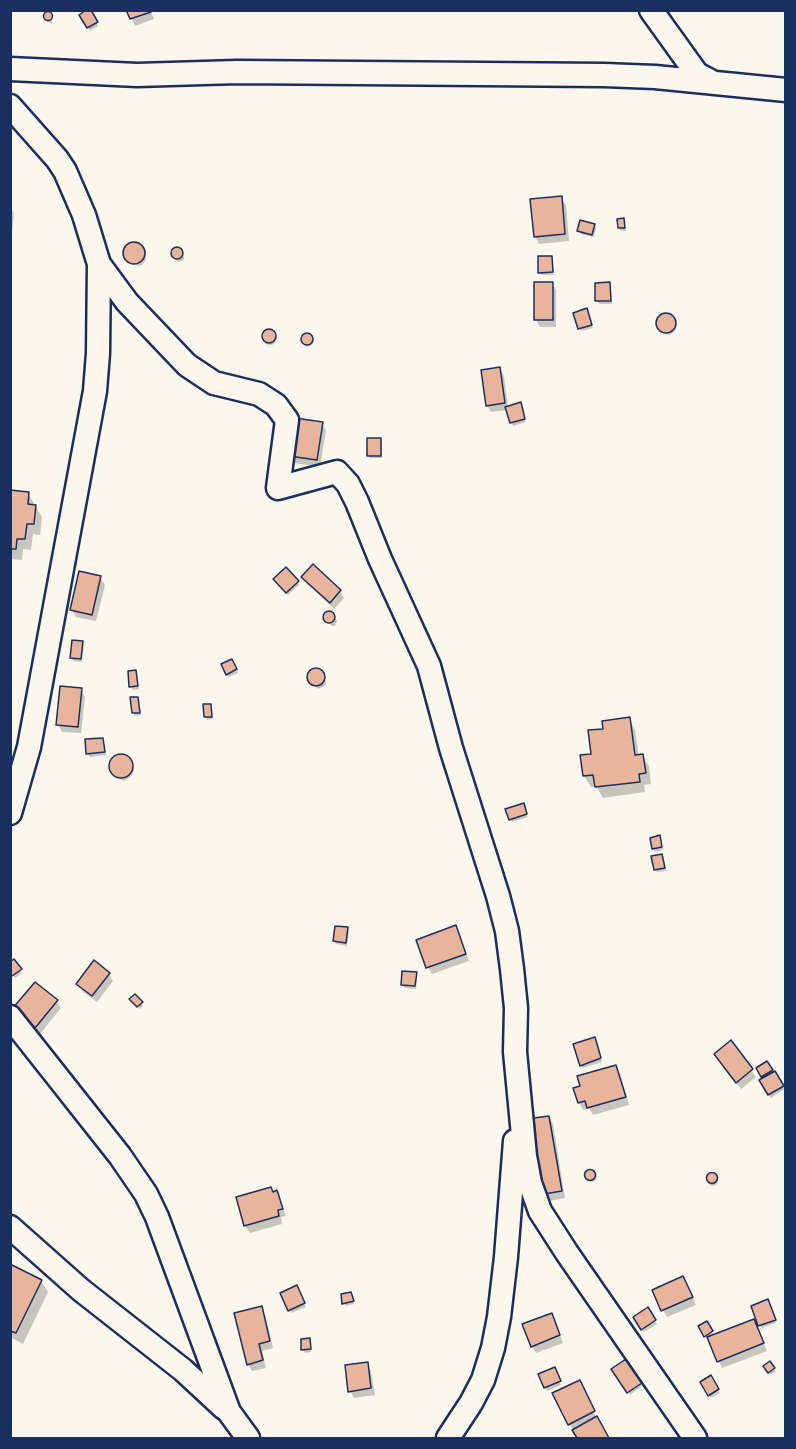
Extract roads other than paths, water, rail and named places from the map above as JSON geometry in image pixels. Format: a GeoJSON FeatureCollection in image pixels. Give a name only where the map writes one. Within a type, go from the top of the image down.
{"type":"FeatureCollection","features":[{"type":"Feature","properties":{"kind":"street"},"geometry":{"type":"LineString","coordinates":[[651,10],[698,74],[717,85]]}},
{"type":"Feature","properties":{"kind":"street"},"geometry":{"type":"LineString","coordinates":[[10,69],[137,75],[237,72],[604,75],[655,77],[717,85],[786,90]]}},
{"type":"Feature","properties":{"kind":"street"},"geometry":{"type":"LineString","coordinates":[[10,106],[65,171],[84,215],[99,264],[98,353],[92,410],[29,747],[10,813]]}},
{"type":"Feature","properties":{"kind":"street"},"geometry":{"type":"LineString","coordinates":[[99,264],[127,302],[187,365],[214,383],[259,394],[276,405],[287,420],[278,488],[338,472],[348,484],[429,666],[451,748],[498,896],[507,931],[516,1008],[515,1052],[519,1104],[530,1183],[540,1211],[567,1254],[695,1438]]}},
{"type":"Feature","properties":{"kind":"street"},"geometry":{"type":"LineString","coordinates":[[10,1017],[120,1156],[146,1194],[157,1217],[229,1412]]}},
{"type":"Feature","properties":{"kind":"street"},"geometry":{"type":"LineString","coordinates":[[10,1044],[73,1097]]}},
{"type":"Feature","properties":{"kind":"street"},"geometry":{"type":"LineString","coordinates":[[448,1438],[483,1380],[493,1348],[505,1267],[519,1104]]}},
{"type":"Feature","properties":{"kind":"street"},"geometry":{"type":"LineString","coordinates":[[10,1227],[81,1290],[183,1370],[229,1412],[248,1438]]}}]}
